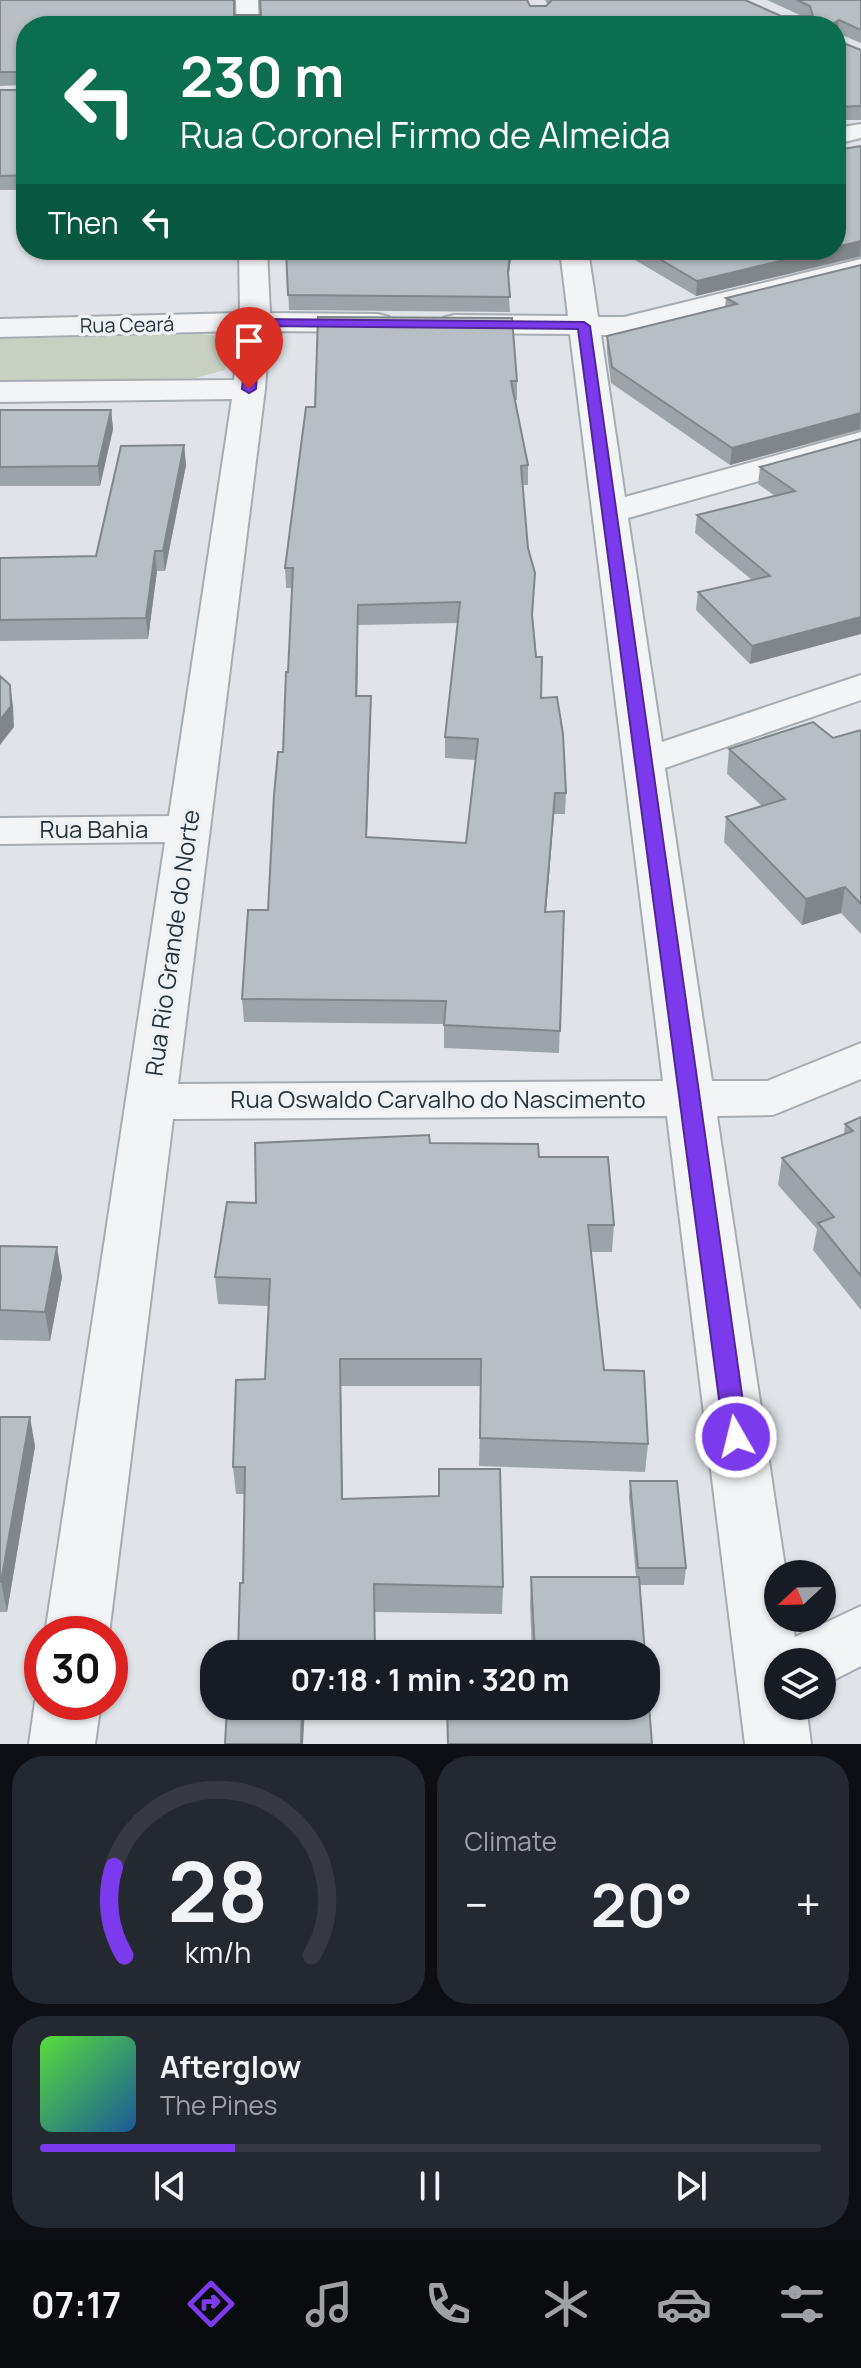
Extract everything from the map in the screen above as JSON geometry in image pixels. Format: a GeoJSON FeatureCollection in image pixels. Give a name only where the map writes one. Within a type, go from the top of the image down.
{"type":"FeatureCollection","features":[{"type":"Feature","properties":{"kind":"street","name":"Rua Rio Grande do Norte"},"geometry":{"type":"LineString","coordinates":[[80,1616],[249,389],[255,322],[253,260]]}},
{"type":"Feature","properties":{"kind":"street"},"geometry":{"type":"LineString","coordinates":[[575,260],[689,1098],[777,1648]]}},
{"type":"Feature","properties":{"kind":"street","name":"Rua Ceará"},"geometry":{"type":"LineString","coordinates":[[0,328],[255,322],[624,326],[861,268]]}},
{"type":"Feature","properties":{"kind":"street"},"geometry":{"type":"LineString","coordinates":[[0,392],[249,389]]}},
{"type":"Feature","properties":{"kind":"street"},"geometry":{"type":"LineString","coordinates":[[609,512],[861,442]]}},
{"type":"Feature","properties":{"kind":"street"},"geometry":{"type":"LineString","coordinates":[[643,762],[861,687]]}},
{"type":"Feature","properties":{"kind":"street","name":"Rua Bahia"},"geometry":{"type":"LineString","coordinates":[[0,831],[188,829]]}},
{"type":"Feature","properties":{"kind":"street","name":"Rua Oswaldo Carvalho do Nascimento"},"geometry":{"type":"LineString","coordinates":[[151,1102],[773,1098],[861,1060]]}},
{"type":"Feature","properties":{"kind":"street"},"geometry":{"type":"LineString","coordinates":[[836,1653],[861,1634]]}},
{"type":"Feature","properties":{"kind":"street"},"geometry":{"type":"LineString","coordinates":[[62,1744],[65,1720]]}},
{"type":"Feature","properties":{"kind":"green space"},"geometry":{"type":"Polygon","coordinates":[[[226,336],[225,370],[195,378],[0,383],[0,339],[226,336]]]}},
{"type":"Feature","properties":{"kind":"building"},"geometry":{"type":"Polygon","coordinates":[[[0,0],[234,0],[234,15],[261,15],[260,0],[527,0],[530,6],[546,6],[552,0],[745,0],[781,16],[16,16],[16,72],[0,72],[0,0]]]}},
{"type":"Feature","properties":{"kind":"building"},"geometry":{"type":"Polygon","coordinates":[[[797,0],[861,0],[861,30],[846,23],[846,16],[813,16],[810,6],[797,0]]]}},
{"type":"Feature","properties":{"kind":"building"},"geometry":{"type":"Polygon","coordinates":[[[846,44],[861,50],[861,106],[846,107],[846,44]]]}},
{"type":"Feature","properties":{"kind":"building"},"geometry":{"type":"Polygon","coordinates":[[[0,90],[16,90],[16,175],[0,176],[0,90]]]}},
{"type":"Feature","properties":{"kind":"building"},"geometry":{"type":"Polygon","coordinates":[[[861,146],[861,241],[846,245],[846,148],[861,146]]]}},
{"type":"Feature","properties":{"kind":"building"},"geometry":{"type":"Polygon","coordinates":[[[286,260],[509,260],[510,297],[288,295],[286,260]]]}},
{"type":"Feature","properties":{"kind":"building"},"geometry":{"type":"Polygon","coordinates":[[[661,260],[784,260],[697,281],[661,260]]]}},
{"type":"Feature","properties":{"kind":"building"},"geometry":{"type":"Polygon","coordinates":[[[861,265],[861,413],[732,448],[612,367],[607,336],[737,304],[726,298],[861,265]]]}},
{"type":"Feature","properties":{"kind":"building"},"geometry":{"type":"Polygon","coordinates":[[[318,317],[512,318],[517,381],[511,381],[528,465],[521,466],[528,548],[535,573],[532,615],[536,657],[542,657],[541,698],[557,697],[563,734],[566,793],[555,793],[545,912],[564,911],[560,1031],[444,1025],[446,1001],[242,999],[248,910],[268,910],[274,795],[278,752],[283,752],[288,672],[293,568],[285,568],[306,407],[315,407],[318,317]],[[460,602],[358,605],[356,696],[371,696],[366,837],[466,843],[478,739],[445,737],[460,602]]]}},
{"type":"Feature","properties":{"kind":"building"},"geometry":{"type":"Polygon","coordinates":[[[0,410],[111,410],[98,466],[0,467],[0,410]]]}},
{"type":"Feature","properties":{"kind":"building"},"geometry":{"type":"Polygon","coordinates":[[[861,439],[861,617],[752,646],[698,592],[770,576],[697,515],[795,491],[760,467],[861,439]]]}},
{"type":"Feature","properties":{"kind":"building"},"geometry":{"type":"Polygon","coordinates":[[[184,445],[163,551],[155,551],[146,618],[0,620],[0,558],[96,556],[121,446],[184,445]]]}},
{"type":"Feature","properties":{"kind":"building"},"geometry":{"type":"Polygon","coordinates":[[[0,676],[10,685],[11,706],[0,720],[0,676]]]}},
{"type":"Feature","properties":{"kind":"building"},"geometry":{"type":"Polygon","coordinates":[[[813,722],[833,738],[861,730],[861,904],[845,887],[806,899],[726,817],[785,799],[729,749],[813,722]]]}},
{"type":"Feature","properties":{"kind":"building"},"geometry":{"type":"Polygon","coordinates":[[[861,1117],[861,1276],[818,1223],[834,1217],[782,1158],[853,1131],[845,1124],[861,1117]]]}},
{"type":"Feature","properties":{"kind":"building"},"geometry":{"type":"Polygon","coordinates":[[[429,1135],[430,1143],[538,1144],[539,1157],[608,1157],[614,1225],[588,1225],[604,1370],[644,1371],[648,1444],[480,1438],[481,1359],[340,1359],[342,1499],[439,1496],[439,1469],[500,1469],[503,1587],[374,1584],[375,1640],[238,1640],[240,1583],[243,1583],[245,1467],[233,1467],[236,1380],[265,1379],[270,1279],[215,1277],[227,1202],[256,1203],[255,1143],[429,1135]]]}},
{"type":"Feature","properties":{"kind":"building"},"geometry":{"type":"Polygon","coordinates":[[[0,1246],[57,1247],[45,1312],[0,1310],[0,1246]]]}},
{"type":"Feature","properties":{"kind":"building"},"geometry":{"type":"Polygon","coordinates":[[[0,1417],[30,1417],[1,1582],[0,1582],[0,1417]]]}},
{"type":"Feature","properties":{"kind":"building"},"geometry":{"type":"Polygon","coordinates":[[[630,1481],[677,1481],[686,1568],[638,1568],[630,1481]]]}},
{"type":"Feature","properties":{"kind":"building"},"geometry":{"type":"Polygon","coordinates":[[[531,1577],[639,1577],[644,1640],[534,1640],[531,1577]]]}},
{"type":"Feature","properties":{"kind":"building"},"geometry":{"type":"Polygon","coordinates":[[[226,1720],[302,1720],[301,1744],[225,1744],[226,1720]]]}},
{"type":"Feature","properties":{"kind":"building"},"geometry":{"type":"Polygon","coordinates":[[[447,1720],[650,1720],[652,1744],[448,1744],[447,1720]]]}},
{"type":"Feature","properties":{"kind":"route"},"geometry":{"type":"LineString","coordinates":[[249,389],[255,322],[584,326],[736,1437]]}}]}
